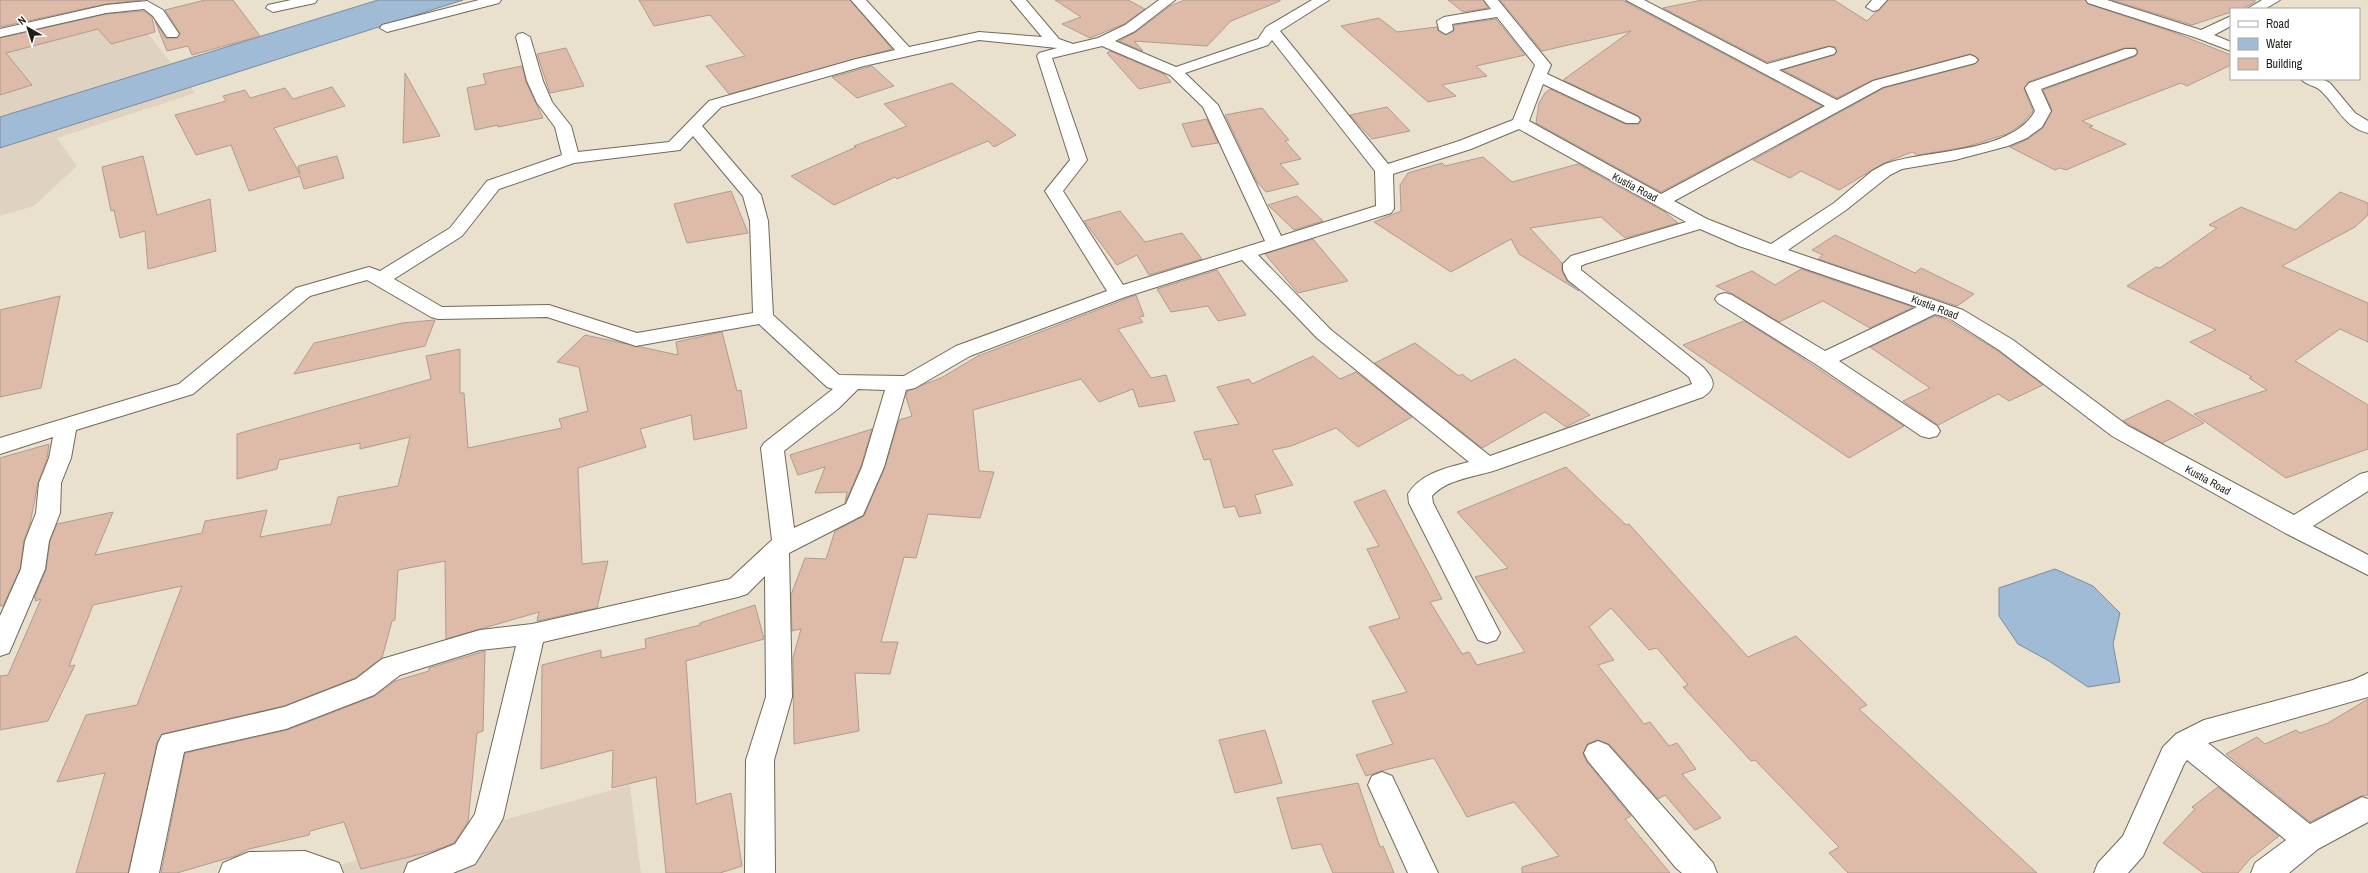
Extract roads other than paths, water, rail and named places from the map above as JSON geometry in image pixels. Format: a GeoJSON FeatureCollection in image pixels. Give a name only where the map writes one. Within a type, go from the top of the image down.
{"type":"FeatureCollection","features":[{"type":"Feature","properties":{"kind":"street"},"geometry":{"type":"LineString","coordinates":[[273,8],[310,0]]}},
{"type":"Feature","properties":{"kind":"street"},"geometry":{"type":"LineString","coordinates":[[387,28],[443,16],[494,0]]}},
{"type":"Feature","properties":{"kind":"street"},"geometry":{"type":"LineString","coordinates":[[858,0],[905,52]]}},
{"type":"Feature","properties":{"kind":"street"},"geometry":{"type":"LineString","coordinates":[[1018,0],[1054,42]]}},
{"type":"Feature","properties":{"kind":"street"},"geometry":{"type":"LineString","coordinates":[[1175,72],[1263,42],[1271,30],[1322,0]]}},
{"type":"Feature","properties":{"kind":"street"},"geometry":{"type":"LineString","coordinates":[[1633,0],[1836,106]]}},
{"type":"Feature","properties":{"kind":"street"},"geometry":{"type":"LineString","coordinates":[[2093,0],[2202,34],[2230,47]]}},
{"type":"Feature","properties":{"kind":"street"},"geometry":{"type":"LineString","coordinates":[[2256,8],[2273,0]]}},
{"type":"Feature","properties":{"kind":"street"},"geometry":{"type":"LineString","coordinates":[[1118,293],[1054,191],[1079,160],[1044,56],[1102,41],[1130,28],[1164,1]]}},
{"type":"Feature","properties":{"kind":"street"},"geometry":{"type":"LineString","coordinates":[[1384,171],[1465,145],[1520,123],[1543,65],[1497,4],[1444,21],[1446,30]]}},
{"type":"Feature","properties":{"kind":"street"},"geometry":{"type":"LineString","coordinates":[[0,33],[106,9],[147,5],[158,13],[172,34]]}},
{"type":"Feature","properties":{"kind":"street"},"geometry":{"type":"LineString","coordinates":[[2202,34],[2230,20]]}},
{"type":"Feature","properties":{"kind":"street"},"geometry":{"type":"LineString","coordinates":[[693,126],[752,195],[759,221],[763,317],[834,382],[908,383],[963,350],[1118,293],[1246,254],[1385,209],[1384,171],[1271,30]]}},
{"type":"Feature","properties":{"kind":"street"},"geometry":{"type":"LineString","coordinates":[[379,280],[456,232],[493,185],[571,158],[674,146],[715,104],[861,62],[979,36],[1054,42],[1072,49]]}},
{"type":"Feature","properties":{"kind":"street"},"geometry":{"type":"LineString","coordinates":[[523,37],[535,82],[545,103],[563,126],[571,158]]}},
{"type":"Feature","properties":{"kind":"street"},"geometry":{"type":"LineString","coordinates":[[1102,41],[1175,72],[1210,105],[1276,244]]}},
{"type":"Feature","properties":{"kind":"street"},"geometry":{"type":"LineString","coordinates":[[1766,69],[1829,51]]}},
{"type":"Feature","properties":{"kind":"street"},"geometry":{"type":"LineString","coordinates":[[1774,251],[1848,201],[1881,172],[1897,165],[1932,160],[1992,146],[2029,129],[2039,122],[2043,111],[2034,86],[2130,52]]}},
{"type":"Feature","properties":{"kind":"street"},"geometry":{"type":"LineString","coordinates":[[1661,201],[1878,84],[1970,60]]}},
{"type":"Feature","properties":{"kind":"street"},"geometry":{"type":"LineString","coordinates":[[1538,76],[1632,120]]}},
{"type":"Feature","properties":{"kind":"street"},"geometry":{"type":"LineString","coordinates":[[2311,80],[2325,86],[2350,116],[2368,128]]}},
{"type":"Feature","properties":{"kind":"street","name":"Kustia Road"},"geometry":{"type":"LineString","coordinates":[[1520,123],[1702,223],[1746,242],[1936,306],[1977,325],[2006,345],[2120,431],[2293,527],[2368,566]]}},
{"type":"Feature","properties":{"kind":"street"},"geometry":{"type":"LineString","coordinates":[[1488,633],[1421,504],[1420,494],[1426,485],[1436,480],[1488,465],[1696,392],[1703,387],[1703,380],[1696,372],[1575,276],[1572,270],[1572,264],[1578,260],[1702,223]]}},
{"type":"Feature","properties":{"kind":"street"},"geometry":{"type":"LineString","coordinates":[[1246,254],[1324,334],[1488,465]]}},
{"type":"Feature","properties":{"kind":"street"},"geometry":{"type":"LineString","coordinates":[[0,446],[186,389],[303,292],[369,273],[438,313],[548,311],[636,340],[763,317]]}},
{"type":"Feature","properties":{"kind":"street"},"geometry":{"type":"LineString","coordinates":[[1725,299],[1824,360],[1929,431]]}},
{"type":"Feature","properties":{"kind":"street"},"geometry":{"type":"LineString","coordinates":[[1824,360],[1936,306]]}},
{"type":"Feature","properties":{"kind":"street"},"geometry":{"type":"LineString","coordinates":[[760,873],[760,760],[779,697],[780,498],[772,448],[831,402],[853,382]]}},
{"type":"Feature","properties":{"kind":"street"},"geometry":{"type":"LineString","coordinates":[[144,873],[172,743],[286,718],[365,687],[391,667],[398,664],[480,640],[532,634],[635,612],[738,587],[780,546],[855,509],[873,467],[897,383]]}},
{"type":"Feature","properties":{"kind":"street"},"geometry":{"type":"LineString","coordinates":[[0,646],[33,569],[37,540],[48,512],[50,483],[60,458],[66,426]]}},
{"type":"Feature","properties":{"kind":"street"},"geometry":{"type":"LineString","coordinates":[[2293,527],[2368,480]]}},
{"type":"Feature","properties":{"kind":"street"},"geometry":{"type":"LineString","coordinates":[[419,873],[465,854],[488,818],[532,634]]}},
{"type":"Feature","properties":{"kind":"street"},"geometry":{"type":"LineString","coordinates":[[2109,873],[2133,846],[2173,756],[2186,742],[2204,732],[2360,689],[2368,684]]}},
{"type":"Feature","properties":{"kind":"street"},"geometry":{"type":"LineString","coordinates":[[2186,742],[2308,840]]}},
{"type":"Feature","properties":{"kind":"street"},"geometry":{"type":"LineString","coordinates":[[1598,753],[1687,858],[1702,873]]}},
{"type":"Feature","properties":{"kind":"street"},"geometry":{"type":"LineString","coordinates":[[1382,785],[1423,873]]}},
{"type":"Feature","properties":{"kind":"street"},"geometry":{"type":"LineString","coordinates":[[2266,873],[2308,840],[2362,810]]}},
{"type":"Feature","properties":{"kind":"street"},"geometry":{"type":"LineString","coordinates":[[234,873],[250,866],[305,865],[328,873]]}},
{"type":"Feature","properties":{"kind":"water"},"geometry":{"type":"Polygon","coordinates":[[[378,0],[463,0],[0,148],[0,117],[378,0]]]}},
{"type":"Feature","properties":{"kind":"water"},"geometry":{"type":"Polygon","coordinates":[[[2055,569],[2093,586],[2120,613],[2113,644],[2120,682],[2088,687],[2049,661],[2018,644],[1999,616],[1999,588],[2055,569]]]}}]}
